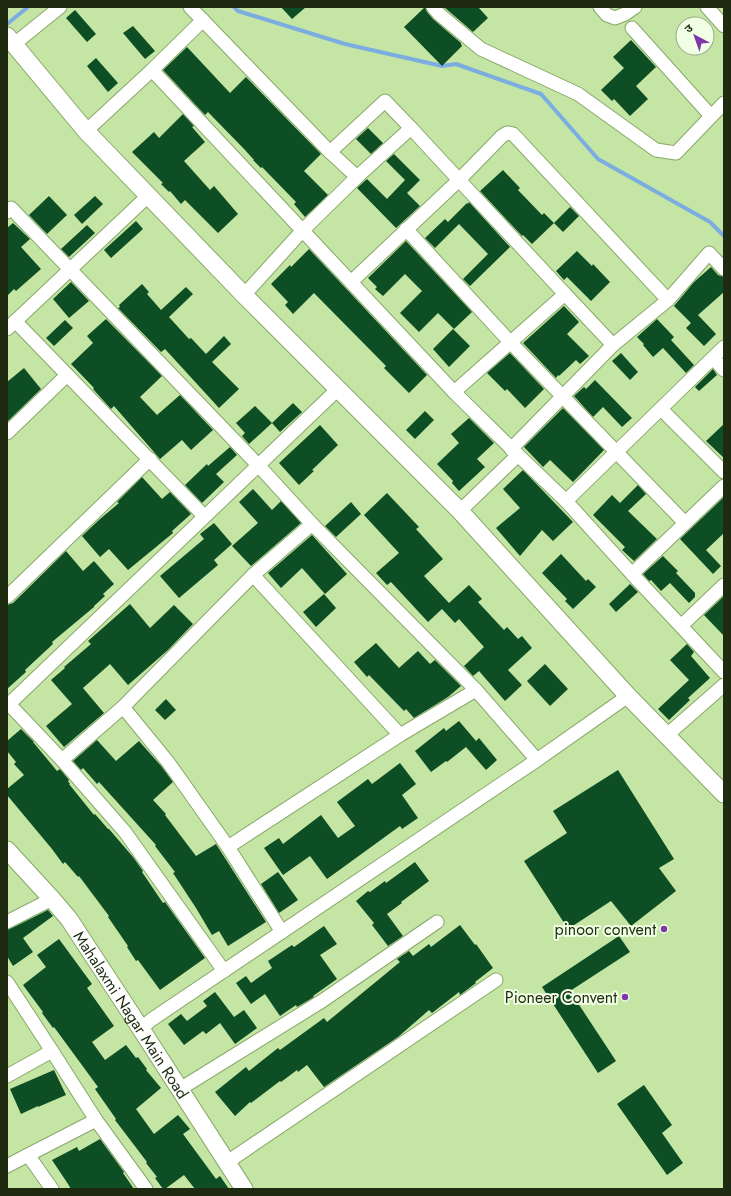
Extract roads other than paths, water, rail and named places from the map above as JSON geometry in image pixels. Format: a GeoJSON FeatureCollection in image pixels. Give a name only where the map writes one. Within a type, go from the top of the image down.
{"type":"FeatureCollection","features":[{"type":"Feature","properties":{"kind":"street"},"geometry":{"type":"LineString","coordinates":[[60,7],[9,39],[86,131],[244,295],[460,511],[628,696],[724,794]]}},
{"type":"Feature","properties":{"kind":"street"},"geometry":{"type":"LineString","coordinates":[[190,7],[356,177]]}},
{"type":"Feature","properties":{"kind":"street"},"geometry":{"type":"LineString","coordinates":[[433,7],[439,14],[482,49],[578,94],[656,150],[676,153],[724,103]]}},
{"type":"Feature","properties":{"kind":"street"},"geometry":{"type":"LineString","coordinates":[[600,7],[607,15],[615,18],[625,14],[635,7]]}},
{"type":"Feature","properties":{"kind":"street"},"geometry":{"type":"LineString","coordinates":[[707,7],[724,26]]}},
{"type":"Feature","properties":{"kind":"street"},"geometry":{"type":"LineString","coordinates":[[86,131],[203,20]]}},
{"type":"Feature","properties":{"kind":"street"},"geometry":{"type":"LineString","coordinates":[[632,28],[711,116]]}},
{"type":"Feature","properties":{"kind":"street"},"geometry":{"type":"LineString","coordinates":[[152,70],[454,392],[566,501],[724,672]]}},
{"type":"Feature","properties":{"kind":"street"},"geometry":{"type":"LineString","coordinates":[[330,152],[385,101],[613,345]]}},
{"type":"Feature","properties":{"kind":"street"},"geometry":{"type":"LineString","coordinates":[[244,295],[302,231],[356,177],[411,128]]}},
{"type":"Feature","properties":{"kind":"street"},"geometry":{"type":"LineString","coordinates":[[351,282],[459,180],[502,136],[507,133],[513,134],[668,300]]}},
{"type":"Feature","properties":{"kind":"street"},"geometry":{"type":"LineString","coordinates":[[149,195],[11,325],[67,375],[204,516]]}},
{"type":"Feature","properties":{"kind":"street"},"geometry":{"type":"LineString","coordinates":[[8,208],[70,270],[258,465],[312,524],[476,690],[536,760]]}},
{"type":"Feature","properties":{"kind":"street"},"geometry":{"type":"LineString","coordinates":[[406,229],[563,397],[685,523]]}},
{"type":"Feature","properties":{"kind":"street"},"geometry":{"type":"LineString","coordinates":[[460,511],[563,397],[613,345],[668,300],[709,253],[724,269]]}},
{"type":"Feature","properties":{"kind":"street"},"geometry":{"type":"LineString","coordinates":[[454,392],[565,294]]}},
{"type":"Feature","properties":{"kind":"street"},"geometry":{"type":"LineString","coordinates":[[566,501],[724,347]]}},
{"type":"Feature","properties":{"kind":"street"},"geometry":{"type":"LineString","coordinates":[[713,358],[724,370]]}},
{"type":"Feature","properties":{"kind":"street"},"geometry":{"type":"LineString","coordinates":[[7,433],[67,375]]}},
{"type":"Feature","properties":{"kind":"street"},"geometry":{"type":"LineString","coordinates":[[224,971],[125,832],[62,760],[8,704],[338,388]]}},
{"type":"Feature","properties":{"kind":"street"},"geometry":{"type":"LineString","coordinates":[[661,409],[724,472]]}},
{"type":"Feature","properties":{"kind":"street"},"geometry":{"type":"LineString","coordinates":[[7,597],[150,460]]}},
{"type":"Feature","properties":{"kind":"street"},"geometry":{"type":"LineString","coordinates":[[632,574],[724,486]]}},
{"type":"Feature","properties":{"kind":"street"},"geometry":{"type":"LineString","coordinates":[[62,760],[122,707],[253,576],[312,524]]}},
{"type":"Feature","properties":{"kind":"street"},"geometry":{"type":"LineString","coordinates":[[253,576],[400,735]]}},
{"type":"Feature","properties":{"kind":"street"},"geometry":{"type":"LineString","coordinates":[[681,626],[724,585]]}},
{"type":"Feature","properties":{"kind":"street"},"geometry":{"type":"LineString","coordinates":[[667,735],[724,685]]}},
{"type":"Feature","properties":{"kind":"street"},"geometry":{"type":"LineString","coordinates":[[228,847],[400,735],[476,690]]}},
{"type":"Feature","properties":{"kind":"street"},"geometry":{"type":"LineString","coordinates":[[141,1028],[628,696]]}},
{"type":"Feature","properties":{"kind":"street"},"geometry":{"type":"LineString","coordinates":[[122,707],[168,762],[228,847],[282,932]]}},
{"type":"Feature","properties":{"kind":"street","name":"Mahalaxmi Nagar Main Road"},"geometry":{"type":"LineString","coordinates":[[7,850],[69,918],[244,1189]]}},
{"type":"Feature","properties":{"kind":"street"},"geometry":{"type":"LineString","coordinates":[[7,922],[52,899]]}},
{"type":"Feature","properties":{"kind":"street"},"geometry":{"type":"LineString","coordinates":[[180,1089],[322,1001],[437,922]]}},
{"type":"Feature","properties":{"kind":"street"},"geometry":{"type":"LineString","coordinates":[[226,1163],[496,980]]}},
{"type":"Feature","properties":{"kind":"street"},"geometry":{"type":"LineString","coordinates":[[7,982],[96,1120],[146,1189]]}},
{"type":"Feature","properties":{"kind":"street"},"geometry":{"type":"LineString","coordinates":[[7,1076],[52,1051]]}},
{"type":"Feature","properties":{"kind":"street"},"geometry":{"type":"LineString","coordinates":[[7,1166],[96,1120]]}},
{"type":"Feature","properties":{"kind":"street"},"geometry":{"type":"LineString","coordinates":[[28,1154],[52,1189]]}},
{"type":"Feature","properties":{"kind":"waterway"},"geometry":{"type":"LineString","coordinates":[[7,24],[28,7]]}},
{"type":"Feature","properties":{"kind":"waterway"},"geometry":{"type":"LineString","coordinates":[[234,7],[238,11],[345,44],[442,66],[456,64],[541,94],[598,159],[710,222],[724,236]]}},
{"type":"Feature","properties":{"kind":"place","name":"pinoor convent"},"geometry":{"type":"Point","coordinates":[664,929]}},
{"type":"Feature","properties":{"kind":"place","name":"Pioneer Convent"},"geometry":{"type":"Point","coordinates":[625,997]}}]}
